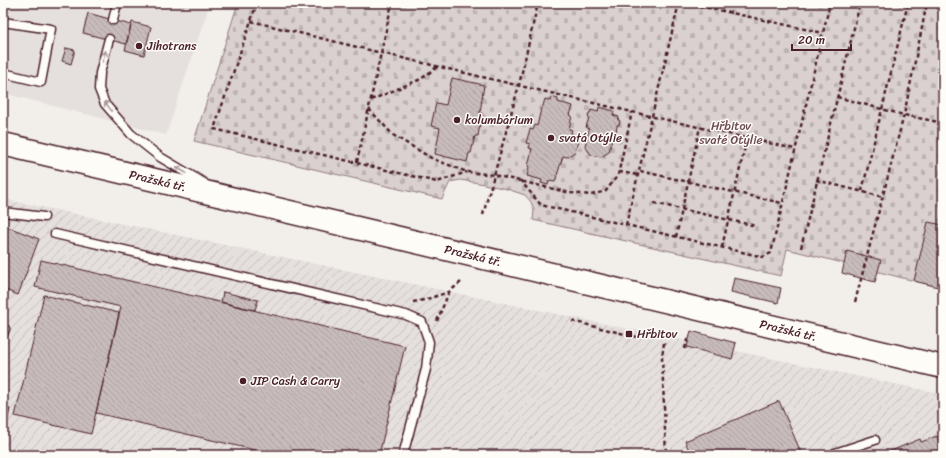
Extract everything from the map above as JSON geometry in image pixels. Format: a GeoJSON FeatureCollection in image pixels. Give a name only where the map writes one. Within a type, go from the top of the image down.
{"type":"FeatureCollection","features":[{"type":"Feature","properties":{"kind":"main road","name":"Pražská tř."},"geometry":{"type":"LineString","coordinates":[[3,144],[943,367]]}},
{"type":"Feature","properties":{"kind":"lane"},"geometry":{"type":"LineString","coordinates":[[113,20],[116,3]]}},
{"type":"Feature","properties":{"kind":"lane"},"geometry":{"type":"LineString","coordinates":[[3,22],[51,29],[41,82],[3,73]]}},
{"type":"Feature","properties":{"kind":"lane"},"geometry":{"type":"LineString","coordinates":[[108,39],[100,73],[99,89],[105,104],[131,134],[160,158],[227,197]]}},
{"type":"Feature","properties":{"kind":"lane"},"geometry":{"type":"LineString","coordinates":[[3,212],[44,217]]}},
{"type":"Feature","properties":{"kind":"lane"},"geometry":{"type":"LineString","coordinates":[[56,234],[406,315],[422,322],[429,342],[426,369],[403,455]]}},
{"type":"Feature","properties":{"kind":"lane"},"geometry":{"type":"LineString","coordinates":[[836,455],[835,453],[875,440]]}},
{"type":"Feature","properties":{"kind":"path"},"geometry":{"type":"LineString","coordinates":[[257,3],[214,129],[437,182],[466,172]]}},
{"type":"Feature","properties":{"kind":"path"},"geometry":{"type":"LineString","coordinates":[[357,162],[392,3]]}},
{"type":"Feature","properties":{"kind":"path"},"geometry":{"type":"LineString","coordinates":[[483,215],[519,85],[538,3]]}},
{"type":"Feature","properties":{"kind":"path"},"geometry":{"type":"LineString","coordinates":[[626,225],[679,3]]}},
{"type":"Feature","properties":{"kind":"path"},"geometry":{"type":"LineString","coordinates":[[686,3],[823,33]]}},
{"type":"Feature","properties":{"kind":"path"},"geometry":{"type":"LineString","coordinates":[[520,180],[541,205],[763,256],[771,253],[830,3]]}},
{"type":"Feature","properties":{"kind":"path"},"geometry":{"type":"LineString","coordinates":[[801,248],[816,180],[860,3]]}},
{"type":"Feature","properties":{"kind":"path"},"geometry":{"type":"LineString","coordinates":[[862,191],[908,3]]}},
{"type":"Feature","properties":{"kind":"path"},"geometry":{"type":"LineString","coordinates":[[855,302],[904,115],[927,3]]}},
{"type":"Feature","properties":{"kind":"path"},"geometry":{"type":"LineString","coordinates":[[251,21],[381,54],[796,149]]}},
{"type":"Feature","properties":{"kind":"path"},"geometry":{"type":"LineString","coordinates":[[371,100],[421,79],[437,67]]}},
{"type":"Feature","properties":{"kind":"path"},"geometry":{"type":"LineString","coordinates":[[836,97],[904,115],[943,123]]}},
{"type":"Feature","properties":{"kind":"path"},"geometry":{"type":"LineString","coordinates":[[369,109],[393,135],[433,159],[466,172],[494,175],[571,193],[591,195],[606,191],[618,175],[632,112]]}},
{"type":"Feature","properties":{"kind":"path"},"geometry":{"type":"LineString","coordinates":[[676,237],[700,127]]}},
{"type":"Feature","properties":{"kind":"path"},"geometry":{"type":"LineString","coordinates":[[722,247],[747,138]]}},
{"type":"Feature","properties":{"kind":"path"},"geometry":{"type":"LineString","coordinates":[[640,171],[782,203]]}},
{"type":"Feature","properties":{"kind":"path"},"geometry":{"type":"LineString","coordinates":[[619,172],[639,175]]}},
{"type":"Feature","properties":{"kind":"path"},"geometry":{"type":"LineString","coordinates":[[816,180],[883,197]]}},
{"type":"Feature","properties":{"kind":"path"},"geometry":{"type":"LineString","coordinates":[[654,202],[756,226]]}},
{"type":"Feature","properties":{"kind":"path"},"geometry":{"type":"LineString","coordinates":[[392,312],[400,305],[424,300],[449,292],[461,282]]}},
{"type":"Feature","properties":{"kind":"path"},"geometry":{"type":"LineString","coordinates":[[429,342],[449,292]]}},
{"type":"Feature","properties":{"kind":"path"},"geometry":{"type":"LineString","coordinates":[[572,320],[637,336]]}},
{"type":"Feature","properties":{"kind":"path"},"geometry":{"type":"LineString","coordinates":[[685,349],[687,340],[689,340]]}},
{"type":"Feature","properties":{"kind":"path"},"geometry":{"type":"LineString","coordinates":[[664,343],[662,357],[666,455]]}},
{"type":"Feature","properties":{"kind":"shaded area"},"geometry":{"type":"Polygon","coordinates":[[[3,3],[210,3],[166,135],[3,93],[3,3]]]}},
{"type":"Feature","properties":{"kind":"shaded area"},"geometry":{"type":"Polygon","coordinates":[[[3,199],[943,394],[943,455],[3,455],[3,199]]]}},
{"type":"Feature","properties":{"kind":"green space","name":"Hřbitov svaté Otýlie"},"geometry":{"type":"Polygon","coordinates":[[[238,3],[943,3],[943,288],[787,249],[781,276],[533,220],[534,210],[531,202],[525,195],[507,189],[460,180],[450,182],[442,199],[194,141],[238,3]]]}},
{"type":"Feature","properties":{"kind":"building"},"geometry":{"type":"Polygon","coordinates":[[[88,13],[131,25],[126,44],[83,33],[88,13]]]}},
{"type":"Feature","properties":{"kind":"building"},"geometry":{"type":"Polygon","coordinates":[[[132,22],[151,27],[144,55],[125,50],[132,22]]]}},
{"type":"Feature","properties":{"kind":"building"},"geometry":{"type":"Polygon","coordinates":[[[66,48],[75,50],[71,64],[62,61],[66,48]]]}},
{"type":"Feature","properties":{"kind":"building","name":"kolumbárium"},"geometry":{"type":"Polygon","coordinates":[[[452,78],[484,85],[480,113],[482,113],[478,136],[475,136],[467,162],[435,154],[440,128],[431,126],[436,103],[446,105],[452,78]]]}},
{"type":"Feature","properties":{"kind":"building","name":"svatá Otýlie"},"geometry":{"type":"Polygon","coordinates":[[[552,97],[558,99],[558,102],[573,106],[570,115],[572,116],[569,129],[572,130],[571,133],[578,142],[575,152],[567,157],[563,156],[555,182],[549,181],[548,185],[541,183],[542,180],[527,176],[532,149],[529,148],[530,144],[526,143],[530,129],[533,130],[535,125],[537,126],[545,99],[551,101],[552,97]]]}},
{"type":"Feature","properties":{"kind":"building"},"geometry":{"type":"Polygon","coordinates":[[[599,107],[614,111],[613,115],[619,117],[618,120],[620,121],[619,125],[617,125],[616,134],[613,134],[609,152],[601,157],[591,155],[585,146],[589,129],[586,127],[589,113],[591,110],[598,112],[599,107]]]}},
{"type":"Feature","properties":{"kind":"building"},"geometry":{"type":"Polygon","coordinates":[[[928,222],[943,225],[943,288],[914,281],[928,222]]]}},
{"type":"Feature","properties":{"kind":"building"},"geometry":{"type":"Polygon","coordinates":[[[3,225],[39,239],[18,295],[3,289],[3,225]]]}},
{"type":"Feature","properties":{"kind":"building"},"geometry":{"type":"Polygon","coordinates":[[[847,251],[881,260],[875,282],[842,273],[847,251]]]}},
{"type":"Feature","properties":{"kind":"building"},"geometry":{"type":"Polygon","coordinates":[[[41,260],[405,346],[379,455],[276,455],[96,413],[121,307],[35,287],[41,260]]]}},
{"type":"Feature","properties":{"kind":"building"},"geometry":{"type":"Polygon","coordinates":[[[734,278],[781,288],[778,303],[731,292],[734,278]]]}},
{"type":"Feature","properties":{"kind":"building"},"geometry":{"type":"Polygon","coordinates":[[[223,292],[258,300],[255,310],[221,302],[223,292]]]}},
{"type":"Feature","properties":{"kind":"building"},"geometry":{"type":"Polygon","coordinates":[[[44,295],[119,313],[91,434],[15,416],[44,295]]]}},
{"type":"Feature","properties":{"kind":"building"},"geometry":{"type":"Polygon","coordinates":[[[691,331],[736,343],[732,359],[687,347],[691,331]]]}},
{"type":"Feature","properties":{"kind":"building"},"geometry":{"type":"Polygon","coordinates":[[[779,401],[802,455],[691,455],[685,441],[779,401]]]}},
{"type":"Feature","properties":{"kind":"building"},"geometry":{"type":"Polygon","coordinates":[[[3,407],[10,409],[3,441],[3,407]]]}},
{"type":"Feature","properties":{"kind":"building"},"geometry":{"type":"Polygon","coordinates":[[[937,436],[943,450],[943,455],[881,455],[920,439],[921,442],[937,436]]]}},
{"type":"Feature","properties":{"kind":"place","name":"Jihotrans"},"geometry":{"type":"Point","coordinates":[139,46]}},
{"type":"Feature","properties":{"kind":"place","name":"kolumbárium"},"geometry":{"type":"Point","coordinates":[457,120]}},
{"type":"Feature","properties":{"kind":"place","name":"svatá Otýlie"},"geometry":{"type":"Point","coordinates":[551,138]}},
{"type":"Feature","properties":{"kind":"place","name":"Hřbitov"},"geometry":{"type":"Point","coordinates":[629,334]}},
{"type":"Feature","properties":{"kind":"place","name":"JIP Cash & Carry"},"geometry":{"type":"Point","coordinates":[243,381]}}]}
